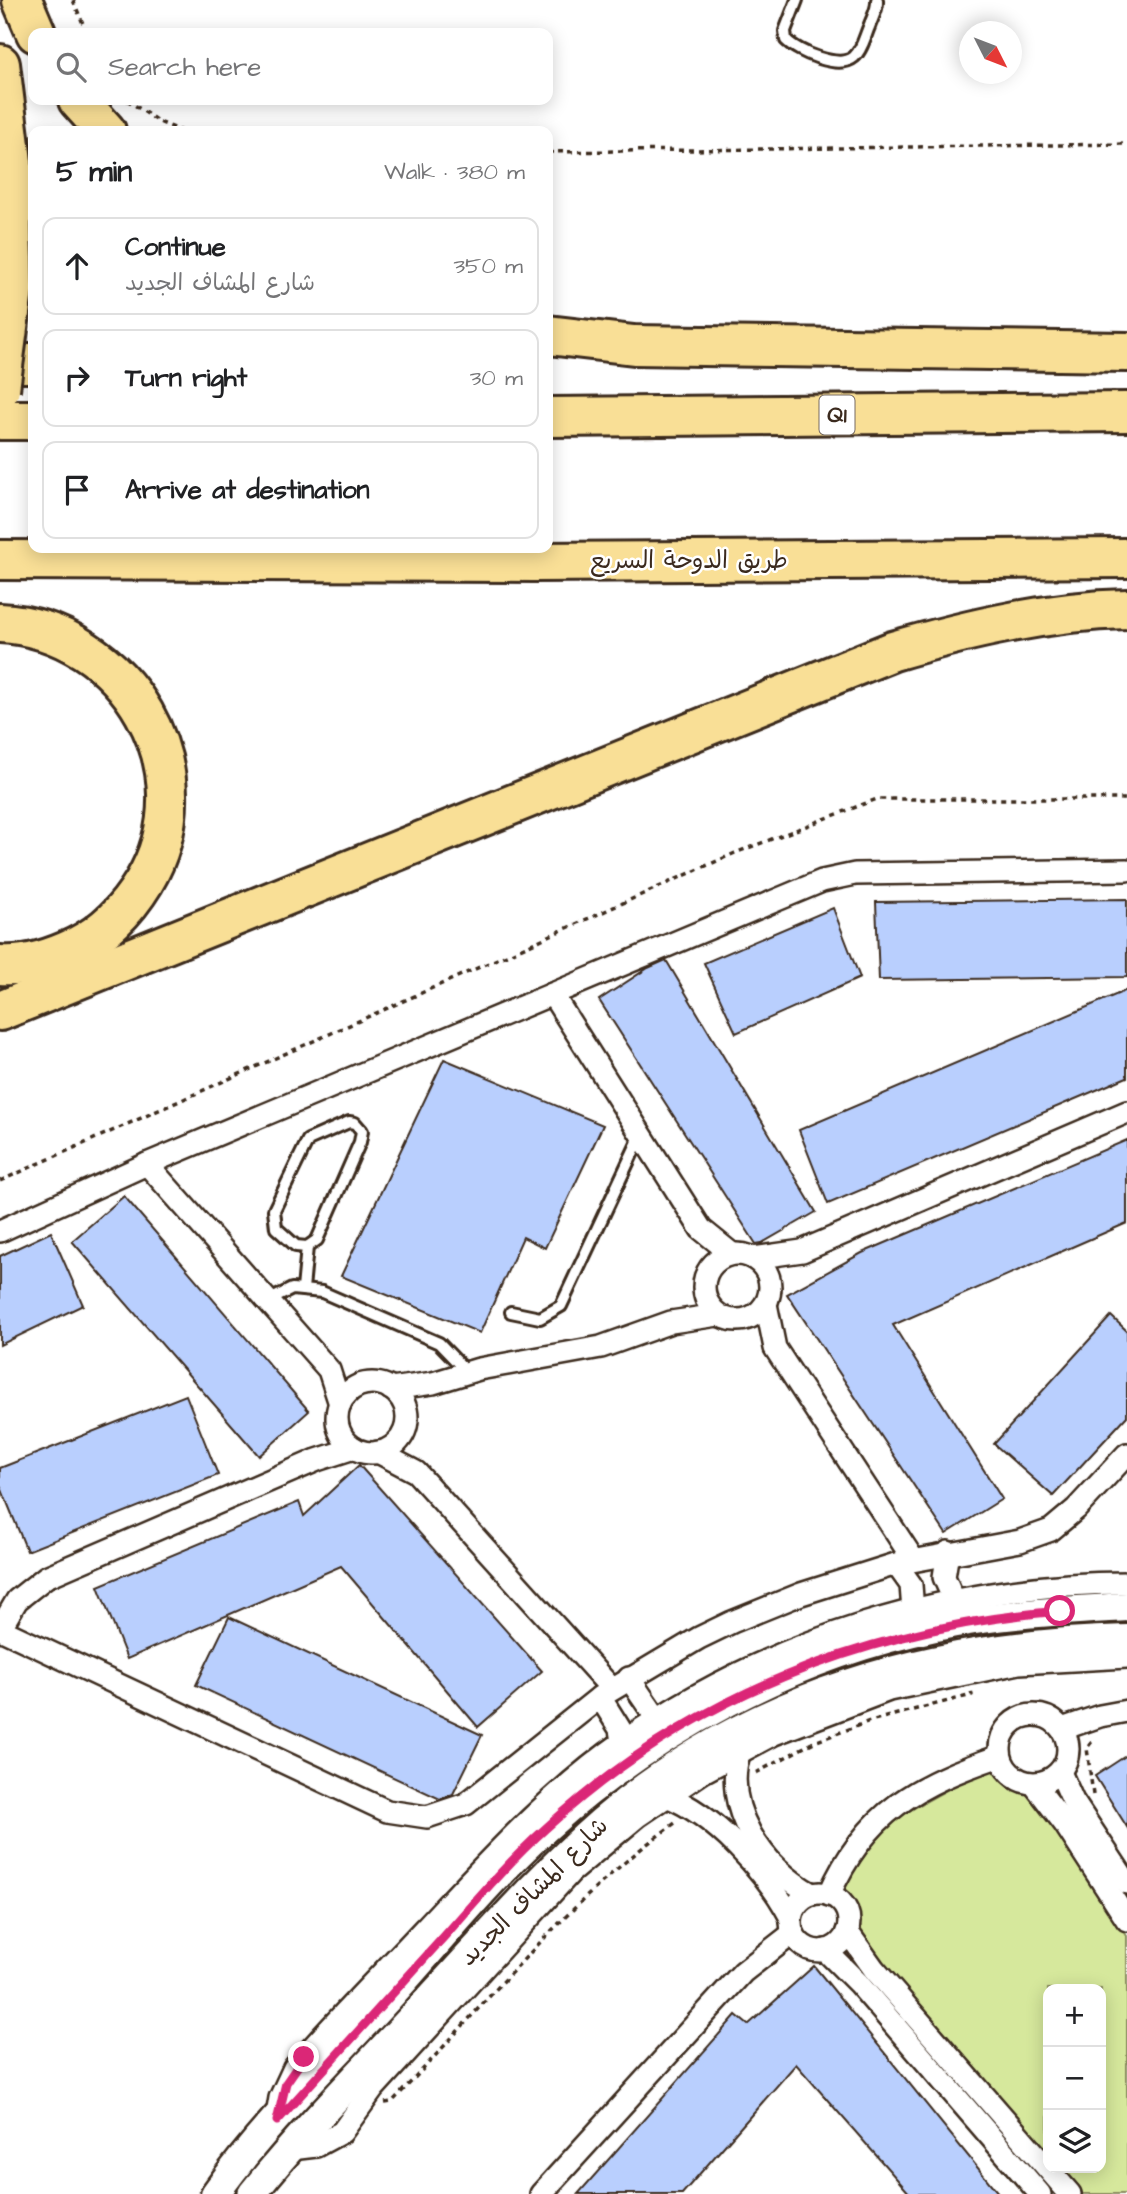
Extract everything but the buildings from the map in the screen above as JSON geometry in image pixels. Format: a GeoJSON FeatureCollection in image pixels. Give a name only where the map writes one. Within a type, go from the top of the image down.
{"type":"FeatureCollection","features":[{"type":"Feature","properties":{"kind":"highway"},"geometry":{"type":"LineString","coordinates":[[22,0],[34,28]]}},
{"type":"Feature","properties":{"kind":"highway"},"geometry":{"type":"LineString","coordinates":[[0,64],[14,178],[11,226],[13,290],[0,388]]}},
{"type":"Feature","properties":{"kind":"highway"},"geometry":{"type":"LineString","coordinates":[[83,105],[101,126]]}},
{"type":"Feature","properties":{"kind":"highway"},"geometry":{"type":"LineString","coordinates":[[0,176],[11,226]]}},
{"type":"Feature","properties":{"kind":"highway"},"geometry":{"type":"LineString","coordinates":[[553,336],[634,345],[1127,352]]}},
{"type":"Feature","properties":{"kind":"highway"},"geometry":{"type":"LineString","coordinates":[[553,353],[634,345]]}},
{"type":"Feature","properties":{"kind":"highway"},"geometry":{"type":"LineString","coordinates":[[0,363],[28,363]]}},
{"type":"Feature","properties":{"kind":"highway","name":"Q1"},"geometry":{"type":"LineString","coordinates":[[553,417],[1127,412]]}},
{"type":"Feature","properties":{"kind":"highway"},"geometry":{"type":"LineString","coordinates":[[0,420],[28,420]]}},
{"type":"Feature","properties":{"kind":"highway","name":"طريق الدوحة السريع"},"geometry":{"type":"LineString","coordinates":[[0,560],[535,562],[1127,558]]}},
{"type":"Feature","properties":{"kind":"highway"},"geometry":{"type":"LineString","coordinates":[[0,1011],[893,651],[957,632],[1020,620],[1127,609]]}},
{"type":"Feature","properties":{"kind":"highway"},"geometry":{"type":"LineString","coordinates":[[0,623],[59,636],[85,650],[114,673],[138,700],[155,732],[166,769],[168,802],[163,836],[150,870],[128,907],[93,938],[54,957],[0,965]]}},
{"type":"Feature","properties":{"kind":"highway"},"geometry":{"type":"LineString","coordinates":[[0,1021],[77,981]]}},
{"type":"Feature","properties":{"kind":"street"},"geometry":{"type":"LineString","coordinates":[[0,1231],[148,1164],[797,890],[838,877],[1127,870]]}},
{"type":"Feature","properties":{"kind":"street"},"geometry":{"type":"LineString","coordinates":[[552,994],[701,1229],[768,1274],[775,1348],[904,1561],[911,1585],[913,1611]]}},
{"type":"Feature","properties":{"kind":"street"},"geometry":{"type":"LineString","coordinates":[[671,1322],[717,1261],[802,1251],[1127,1112]]}},
{"type":"Feature","properties":{"kind":"street"},"geometry":{"type":"LineString","coordinates":[[148,1164],[329,1370],[340,1404],[338,1429],[317,1460]]}},
{"type":"Feature","properties":{"kind":"street"},"geometry":{"type":"LineString","coordinates":[[701,1229],[708,1304],[775,1348]]}},
{"type":"Feature","properties":{"kind":"street"},"geometry":{"type":"LineString","coordinates":[[391,1389],[433,1383],[467,1372],[601,1347],[671,1322],[754,1316],[802,1251]]}},
{"type":"Feature","properties":{"kind":"street"},"geometry":{"type":"LineString","coordinates":[[329,1370],[364,1384],[383,1385],[398,1394],[416,1472]]}},
{"type":"Feature","properties":{"kind":"street"},"geometry":{"type":"LineString","coordinates":[[378,1452],[395,1444],[406,1420],[433,1383]]}},
{"type":"Feature","properties":{"kind":"street"},"geometry":{"type":"LineString","coordinates":[[340,1404],[350,1391],[364,1384]]}},
{"type":"Feature","properties":{"kind":"street"},"geometry":{"type":"LineString","coordinates":[[338,1429],[354,1448]]}},
{"type":"Feature","properties":{"kind":"street"},"geometry":{"type":"LineString","coordinates":[[657,1718],[614,1688],[416,1472],[378,1452],[354,1448],[317,1460],[46,1577],[17,1601],[0,1629],[387,1811],[407,1816],[427,1816],[466,1804],[614,1688],[732,1622],[801,1594],[904,1561],[1020,1541],[1051,1530],[1076,1509],[1127,1454]]}},
{"type":"Feature","properties":{"kind":"street"},"geometry":{"type":"LineString","coordinates":[[948,1552],[944,1577],[954,1600]]}},
{"type":"Feature","properties":{"kind":"street"},"geometry":{"type":"LineString","coordinates":[[277,2121],[286,2083],[304,2057],[506,1840],[559,1792],[657,1718],[790,1653],[913,1611],[954,1600],[1025,1588],[1127,1583]]}},
{"type":"Feature","properties":{"kind":"street","name":"شارع المشاف الجديد"},"geometry":{"type":"LineString","coordinates":[[215,2194],[277,2121],[544,1830],[603,1780],[667,1737],[775,1680],[891,1638],[976,1620],[1127,1607]]}},
{"type":"Feature","properties":{"kind":"street","name":"شارع المشاف الجديد"},"geometry":{"type":"LineString","coordinates":[[252,2194],[547,1872],[601,1822],[682,1762],[800,1700],[872,1675],[998,1647],[1127,1639]]}},
{"type":"Feature","properties":{"kind":"street"},"geometry":{"type":"LineString","coordinates":[[292,2149],[316,2147],[342,2132],[415,2042],[571,1872],[603,1842],[666,1796],[740,1751],[844,1705],[889,1690],[1019,1663],[1127,1657]]}},
{"type":"Feature","properties":{"kind":"street"},"geometry":{"type":"LineString","coordinates":[[614,1688],[622,1742]]}},
{"type":"Feature","properties":{"kind":"street"},"geometry":{"type":"LineString","coordinates":[[1062,1728],[1127,1711]]}},
{"type":"Feature","properties":{"kind":"street"},"geometry":{"type":"LineString","coordinates":[[1034,1784],[1053,1779],[1060,1772],[1069,1751],[1062,1728],[1044,1716],[1020,1717],[1004,1733],[1000,1756],[1012,1776],[1034,1784],[1064,1823],[1127,1920]]}},
{"type":"Feature","properties":{"kind":"street"},"geometry":{"type":"LineString","coordinates":[[666,1796],[695,1809],[721,1832],[771,1887],[806,1948],[825,1950],[842,1940],[847,1931],[847,1913],[837,1899],[786,1878],[767,1857],[743,1818],[734,1785],[740,1751]]}},
{"type":"Feature","properties":{"kind":"street"},"geometry":{"type":"LineString","coordinates":[[541,2194],[743,1972],[792,1926],[798,1903],[821,1894],[865,1836],[904,1798],[945,1775],[1000,1756]]}},
{"type":"Feature","properties":{"kind":"street"},"geometry":{"type":"LineString","coordinates":[[1060,1772],[1080,1811],[1127,1883]]}},
{"type":"Feature","properties":{"kind":"street"},"geometry":{"type":"LineString","coordinates":[[847,1931],[874,1969],[1070,2194]]}},
{"type":"Feature","properties":{"kind":"street"},"geometry":{"type":"LineString","coordinates":[[825,1950],[853,1977],[1041,2194]]}},
{"type":"Feature","properties":{"kind":"lane"},"geometry":{"type":"LineString","coordinates":[[797,0],[788,21],[786,40],[804,51],[838,62],[852,59],[858,52],[877,8],[877,0]]}},
{"type":"Feature","properties":{"kind":"lane"},"geometry":{"type":"LineString","coordinates":[[303,1289],[307,1247],[317,1240],[362,1137],[359,1126],[355,1123],[321,1132],[308,1140],[274,1210],[276,1228],[296,1246],[307,1247]]}},
{"type":"Feature","properties":{"kind":"lane"},"geometry":{"type":"LineString","coordinates":[[511,1312],[540,1318],[548,1316],[561,1306],[641,1135]]}},
{"type":"Feature","properties":{"kind":"lane"},"geometry":{"type":"LineString","coordinates":[[268,1300],[285,1291],[303,1289],[322,1292],[427,1337],[450,1351],[467,1372]]}},
{"type":"Feature","properties":{"kind":"path"},"geometry":{"type":"LineString","coordinates":[[73,0],[85,28]]}},
{"type":"Feature","properties":{"kind":"path"},"geometry":{"type":"LineString","coordinates":[[134,105],[169,126]]}},
{"type":"Feature","properties":{"kind":"path"},"geometry":{"type":"LineString","coordinates":[[553,152],[1127,145]]}},
{"type":"Feature","properties":{"kind":"path"},"geometry":{"type":"LineString","coordinates":[[0,1181],[735,853],[877,799],[1127,799]]}},
{"type":"Feature","properties":{"kind":"path"},"geometry":{"type":"LineString","coordinates":[[734,1785],[812,1743],[870,1721],[972,1695],[967,1672]]}},
{"type":"Feature","properties":{"kind":"path"},"geometry":{"type":"LineString","coordinates":[[1080,1811],[1093,1805],[1087,1748],[1102,1730],[1100,1716]]}},
{"type":"Feature","properties":{"kind":"path"},"geometry":{"type":"LineString","coordinates":[[360,2109],[392,2102],[576,1905],[633,1853],[695,1809]]}},
{"type":"Feature","properties":{"kind":"green space"},"geometry":{"type":"Polygon","coordinates":[[[990,1766],[1037,1798],[1127,1936],[1127,2194],[1081,2194],[1062,2173],[1106,2173],[1106,1984],[1043,1984],[1043,2151],[908,1998],[862,1937],[842,1888],[885,1824],[990,1766]]]}},
{"type":"Feature","properties":{"kind":"route"},"geometry":{"type":"LineString","coordinates":[[304,2057],[286,2083],[280,2098],[277,2121],[501,1873],[544,1830],[603,1780],[667,1737],[718,1707],[775,1680],[891,1638],[976,1620],[1060,1611]]}}]}
